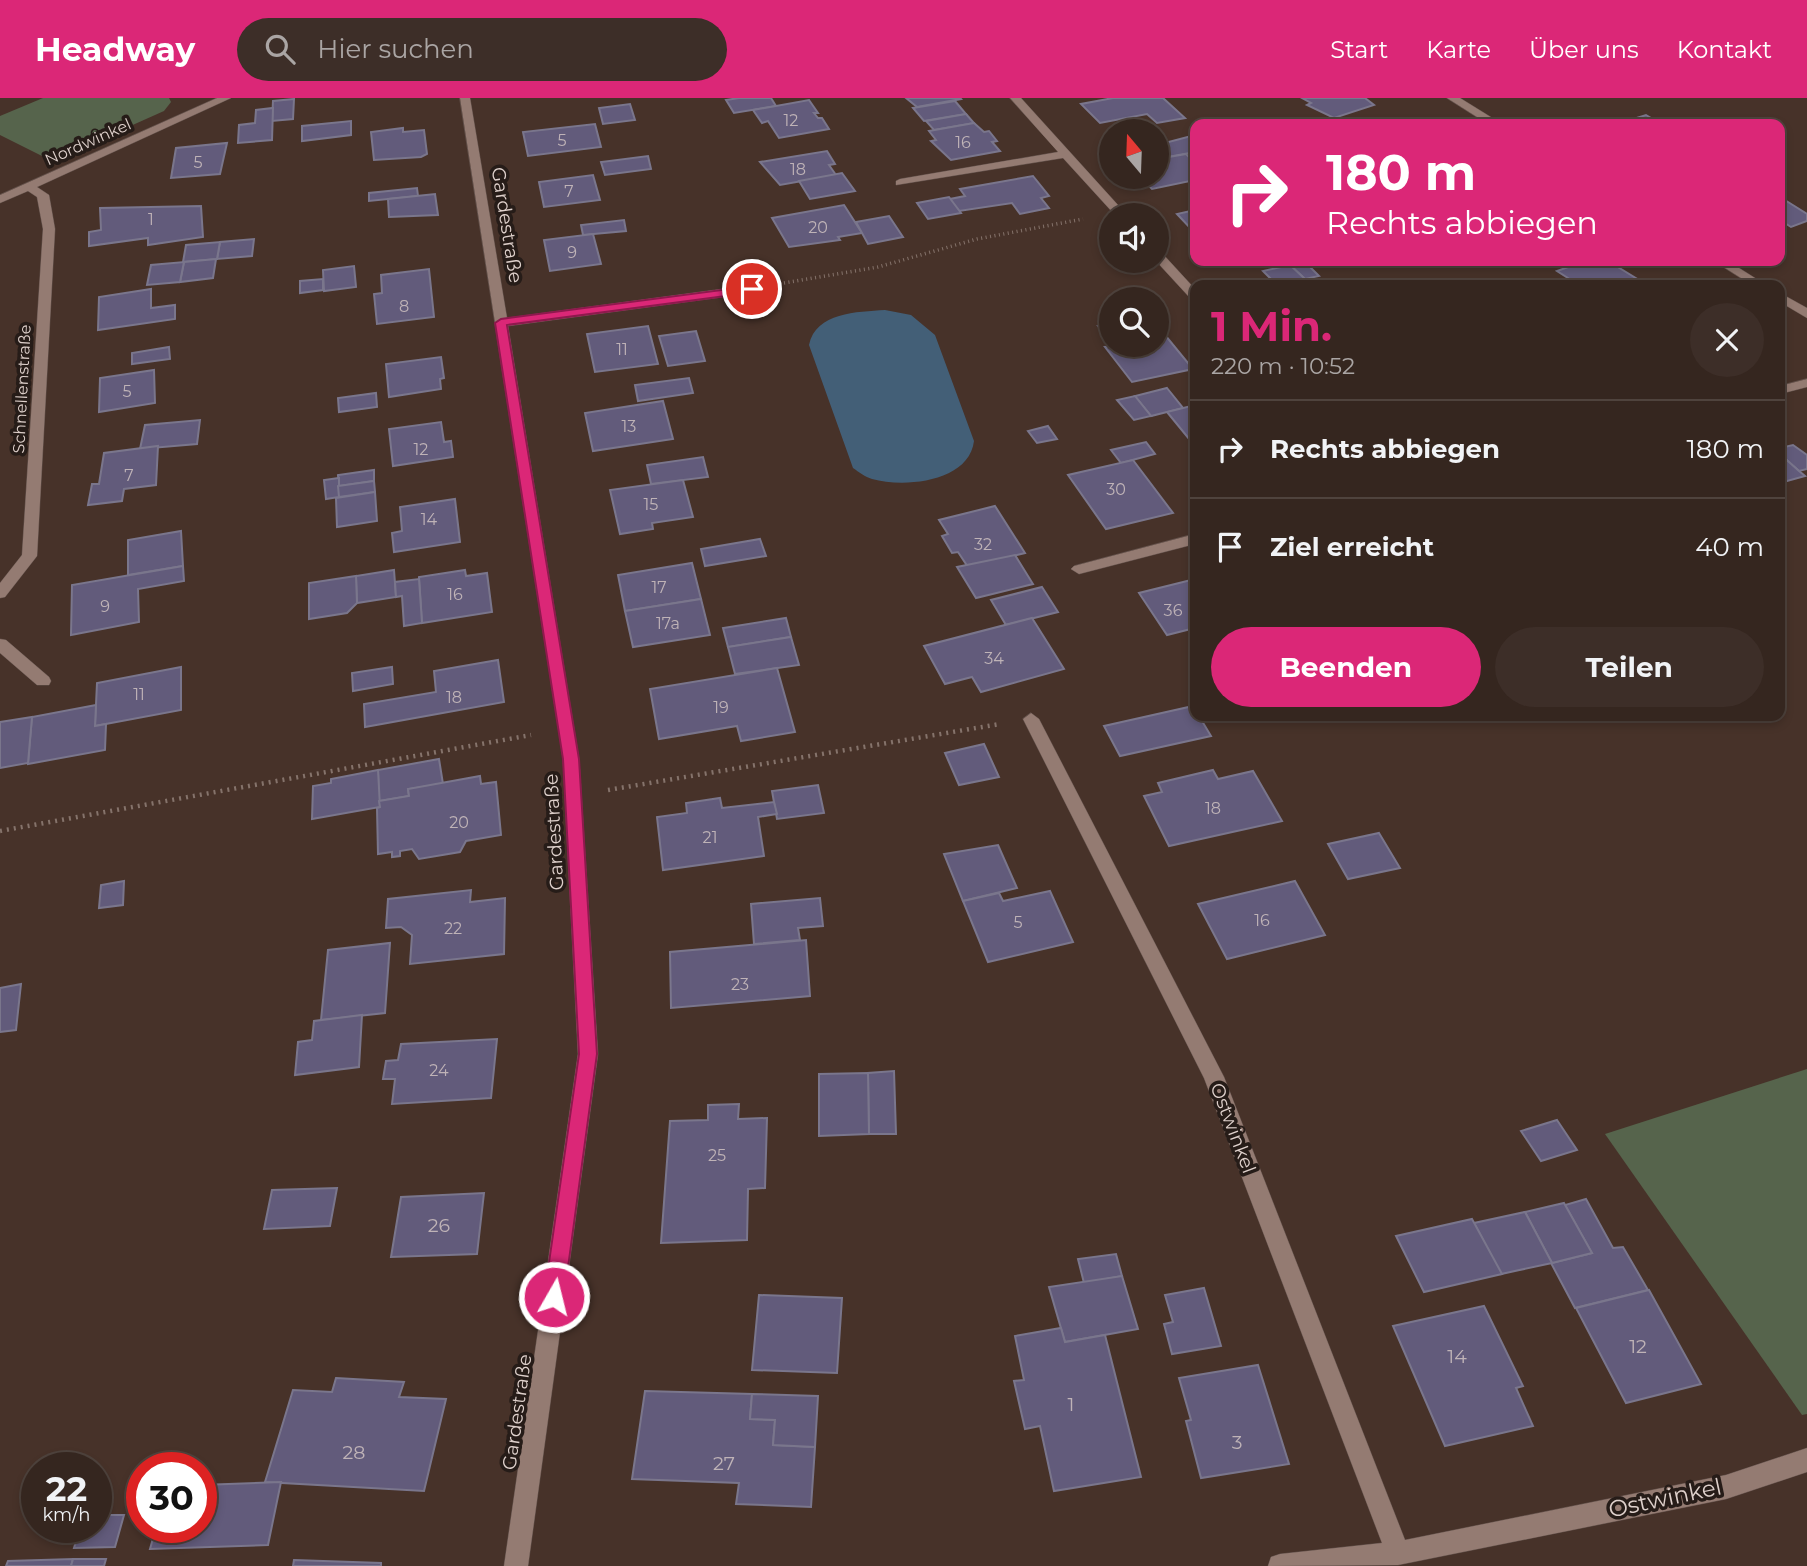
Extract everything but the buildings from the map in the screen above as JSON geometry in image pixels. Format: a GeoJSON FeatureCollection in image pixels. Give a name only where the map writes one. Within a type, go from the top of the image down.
{"type":"FeatureCollection","features":[{"type":"Feature","properties":{"kind":"street","name":"Gardestraße"},"geometry":{"type":"LineString","coordinates":[[465,98],[566,729],[573,798],[588,1054],[516,1566]]}},
{"type":"Feature","properties":{"kind":"street"},"geometry":{"type":"LineString","coordinates":[[1014,98],[1109,203]]}},
{"type":"Feature","properties":{"kind":"street"},"geometry":{"type":"LineString","coordinates":[[1452,98],[1488,119]]}},
{"type":"Feature","properties":{"kind":"street","name":"Nordwinkel"},"geometry":{"type":"LineString","coordinates":[[0,199],[219,99]]}},
{"type":"Feature","properties":{"kind":"street"},"geometry":{"type":"LineString","coordinates":[[900,183],[1065,154]]}},
{"type":"Feature","properties":{"kind":"street","name":"Schnellenstraße"},"geometry":{"type":"LineString","coordinates":[[0,593],[29,556],[48,229],[43,195],[28,186]]}},
{"type":"Feature","properties":{"kind":"street"},"geometry":{"type":"LineString","coordinates":[[1728,266],[1752,280]]}},
{"type":"Feature","properties":{"kind":"street"},"geometry":{"type":"LineString","coordinates":[[1169,268],[1190,291]]}},
{"type":"Feature","properties":{"kind":"street"},"geometry":{"type":"LineString","coordinates":[[501,323],[752,289]]}},
{"type":"Feature","properties":{"kind":"street"},"geometry":{"type":"LineString","coordinates":[[1785,300],[1807,314]]}},
{"type":"Feature","properties":{"kind":"street"},"geometry":{"type":"LineString","coordinates":[[1785,389],[1807,383]]}},
{"type":"Feature","properties":{"kind":"street"},"geometry":{"type":"LineString","coordinates":[[1079,569],[1190,540]]}},
{"type":"Feature","properties":{"kind":"street"},"geometry":{"type":"LineString","coordinates":[[0,645],[43,681]]}},
{"type":"Feature","properties":{"kind":"street","name":"Ostwinkel"},"geometry":{"type":"LineString","coordinates":[[1031,719],[1214,1077],[1398,1553]]}},
{"type":"Feature","properties":{"kind":"street","name":"Ostwinkel"},"geometry":{"type":"LineString","coordinates":[[1280,1566],[1398,1553],[1726,1487],[1807,1460]]}},
{"type":"Feature","properties":{"kind":"path"},"geometry":{"type":"LineString","coordinates":[[752,289],[878,267],[977,239],[1099,218]]}},
{"type":"Feature","properties":{"kind":"path"},"geometry":{"type":"LineString","coordinates":[[573,798],[645,782],[1031,719]]}},
{"type":"Feature","properties":{"kind":"path"},"geometry":{"type":"LineString","coordinates":[[0,831],[566,729]]}},
{"type":"Feature","properties":{"kind":"green space"},"geometry":{"type":"Polygon","coordinates":[[[43,98],[169,98],[171,102],[164,111],[52,161],[0,135],[0,116],[43,98]]]}},
{"type":"Feature","properties":{"kind":"green space"},"geometry":{"type":"Polygon","coordinates":[[[1807,1069],[1807,1414],[1802,1415],[1605,1134],[1807,1069]]]}},
{"type":"Feature","properties":{"kind":"water"},"geometry":{"type":"Polygon","coordinates":[[[885,310],[911,315],[935,335],[974,441],[970,455],[961,466],[934,479],[886,482],[869,478],[853,468],[809,345],[813,334],[829,320],[850,313],[885,310]]]}},
{"type":"Feature","properties":{"kind":"route"},"geometry":{"type":"LineString","coordinates":[[554,1297],[588,1054],[571,759],[501,323],[752,289]]}}]}
